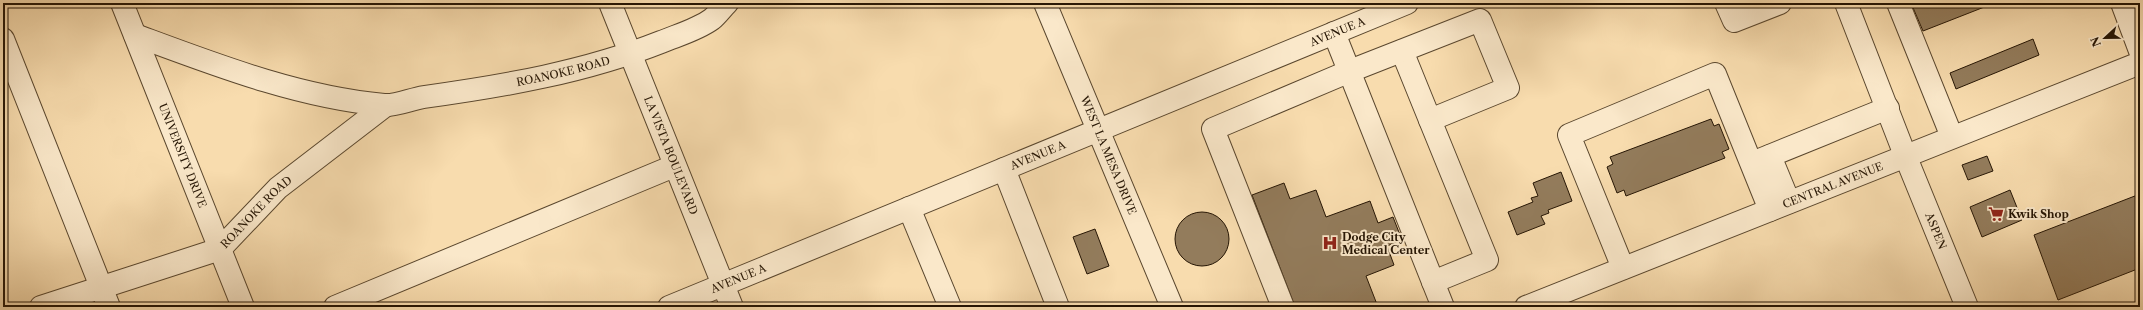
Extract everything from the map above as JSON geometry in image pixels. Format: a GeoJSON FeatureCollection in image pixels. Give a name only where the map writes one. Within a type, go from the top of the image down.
{"type":"FeatureCollection","features":[{"type":"Feature","properties":{"kind":"street","name":"UNIVERSITY DRIVE"},"geometry":{"type":"LineString","coordinates":[[122,3],[243,307]]}},
{"type":"Feature","properties":{"kind":"street","name":"LA VISTA BOULEVARD"},"geometry":{"type":"LineString","coordinates":[[610,3],[674,166],[732,307]]}},
{"type":"Feature","properties":{"kind":"street","name":"ROANOKE ROAD"},"geometry":{"type":"LineString","coordinates":[[135,35],[236,72],[316,95],[386,105],[414,98],[478,90],[552,75],[630,54],[713,19],[726,3]]}},
{"type":"Feature","properties":{"kind":"street","name":"WEST LA MESA DRIVE"},"geometry":{"type":"LineString","coordinates":[[1045,3],[1172,307]]}},
{"type":"Feature","properties":{"kind":"street"},"geometry":{"type":"LineString","coordinates":[[1726,3],[1734,21],[1780,3]]}},
{"type":"Feature","properties":{"kind":"street","name":"ASPEN"},"geometry":{"type":"LineString","coordinates":[[1846,3],[1905,155],[1967,307]]}},
{"type":"Feature","properties":{"kind":"street"},"geometry":{"type":"LineString","coordinates":[[1898,3],[1952,137]]}},
{"type":"Feature","properties":{"kind":"street"},"geometry":{"type":"LineString","coordinates":[[2122,3],[2140,51]]}},
{"type":"Feature","properties":{"kind":"street","name":"AVENUE A"},"geometry":{"type":"LineString","coordinates":[[669,307],[1334,33],[1396,5]]}},
{"type":"Feature","properties":{"kind":"street"},"geometry":{"type":"LineString","coordinates":[[1283,307],[1213,129],[1480,20],[1508,88],[1430,120]]}},
{"type":"Feature","properties":{"kind":"street"},"geometry":{"type":"LineString","coordinates":[[1334,33],[1443,307]]}},
{"type":"Feature","properties":{"kind":"street"},"geometry":{"type":"LineString","coordinates":[[3,39],[106,298]]}},
{"type":"Feature","properties":{"kind":"street"},"geometry":{"type":"LineString","coordinates":[[1402,51],[1487,260],[1433,282]]}},
{"type":"Feature","properties":{"kind":"street","name":"CENTRAL AVENUE"},"geometry":{"type":"LineString","coordinates":[[1526,307],[1905,155],[2140,63]]}},
{"type":"Feature","properties":{"kind":"street"},"geometry":{"type":"LineString","coordinates":[[1623,268],[1570,135],[1716,74],[1761,159],[1780,206]]}},
{"type":"Feature","properties":{"kind":"street","name":"ROANOKE ROAD"},"geometry":{"type":"LineString","coordinates":[[41,307],[106,298],[220,249],[278,188],[386,105]]}},
{"type":"Feature","properties":{"kind":"street"},"geometry":{"type":"LineString","coordinates":[[1761,159],[1888,108]]}},
{"type":"Feature","properties":{"kind":"street"},"geometry":{"type":"LineString","coordinates":[[335,307],[674,166]]}},
{"type":"Feature","properties":{"kind":"street"},"geometry":{"type":"LineString","coordinates":[[1004,169],[1058,307]]}},
{"type":"Feature","properties":{"kind":"street"},"geometry":{"type":"LineString","coordinates":[[909,208],[950,307]]}},
{"type":"Feature","properties":{"kind":"building"},"geometry":{"type":"Polygon","coordinates":[[[1911,3],[1992,3],[1992,4],[1923,31],[1911,3]]]}},
{"type":"Feature","properties":{"kind":"building"},"geometry":{"type":"Polygon","coordinates":[[[2033,39],[2039,55],[1956,89],[1950,73],[2033,39]]]}},
{"type":"Feature","properties":{"kind":"building"},"geometry":{"type":"Polygon","coordinates":[[[1711,119],[1714,126],[1719,124],[1729,149],[1722,152],[1725,158],[1626,196],[1624,190],[1617,193],[1607,167],[1613,164],[1610,157],[1711,119]]]}},
{"type":"Feature","properties":{"kind":"building"},"geometry":{"type":"Polygon","coordinates":[[[1987,156],[1993,171],[1968,180],[1962,165],[1987,156]]]}},
{"type":"Feature","properties":{"kind":"building"},"geometry":{"type":"Polygon","coordinates":[[[1561,172],[1572,201],[1548,210],[1549,213],[1541,216],[1545,224],[1517,235],[1508,212],[1533,202],[1531,198],[1538,196],[1533,183],[1561,172]]]}},
{"type":"Feature","properties":{"kind":"building","name":"Dodge City Medical Center"},"geometry":{"type":"Polygon","coordinates":[[[1284,183],[1290,199],[1316,190],[1326,217],[1370,201],[1378,223],[1393,217],[1402,240],[1387,246],[1394,265],[1366,276],[1378,307],[1295,307],[1252,195],[1284,183]]]}},
{"type":"Feature","properties":{"kind":"building","name":"Kwik Shop"},"geometry":{"type":"Polygon","coordinates":[[[2010,190],[2022,220],[1982,237],[1970,207],[2010,190]]]}},
{"type":"Feature","properties":{"kind":"building"},"geometry":{"type":"Polygon","coordinates":[[[2140,194],[2140,268],[2058,300],[2034,235],[2140,194]]]}},
{"type":"Feature","properties":{"kind":"building"},"geometry":{"type":"Polygon","coordinates":[[[1202,212],[1212,214],[1221,220],[1227,229],[1229,239],[1227,249],[1221,258],[1212,264],[1202,266],[1192,264],[1183,258],[1177,249],[1175,239],[1177,229],[1183,220],[1192,214],[1202,212]]]}},
{"type":"Feature","properties":{"kind":"building"},"geometry":{"type":"Polygon","coordinates":[[[1095,229],[1109,266],[1087,274],[1073,237],[1095,229]]]}},
{"type":"Feature","properties":{"kind":"place","name":"Kwik Shop"},"geometry":{"type":"Point","coordinates":[1996,214]}},
{"type":"Feature","properties":{"kind":"place","name":"Dodge City Medical Center"},"geometry":{"type":"Point","coordinates":[1330,243]}}]}
